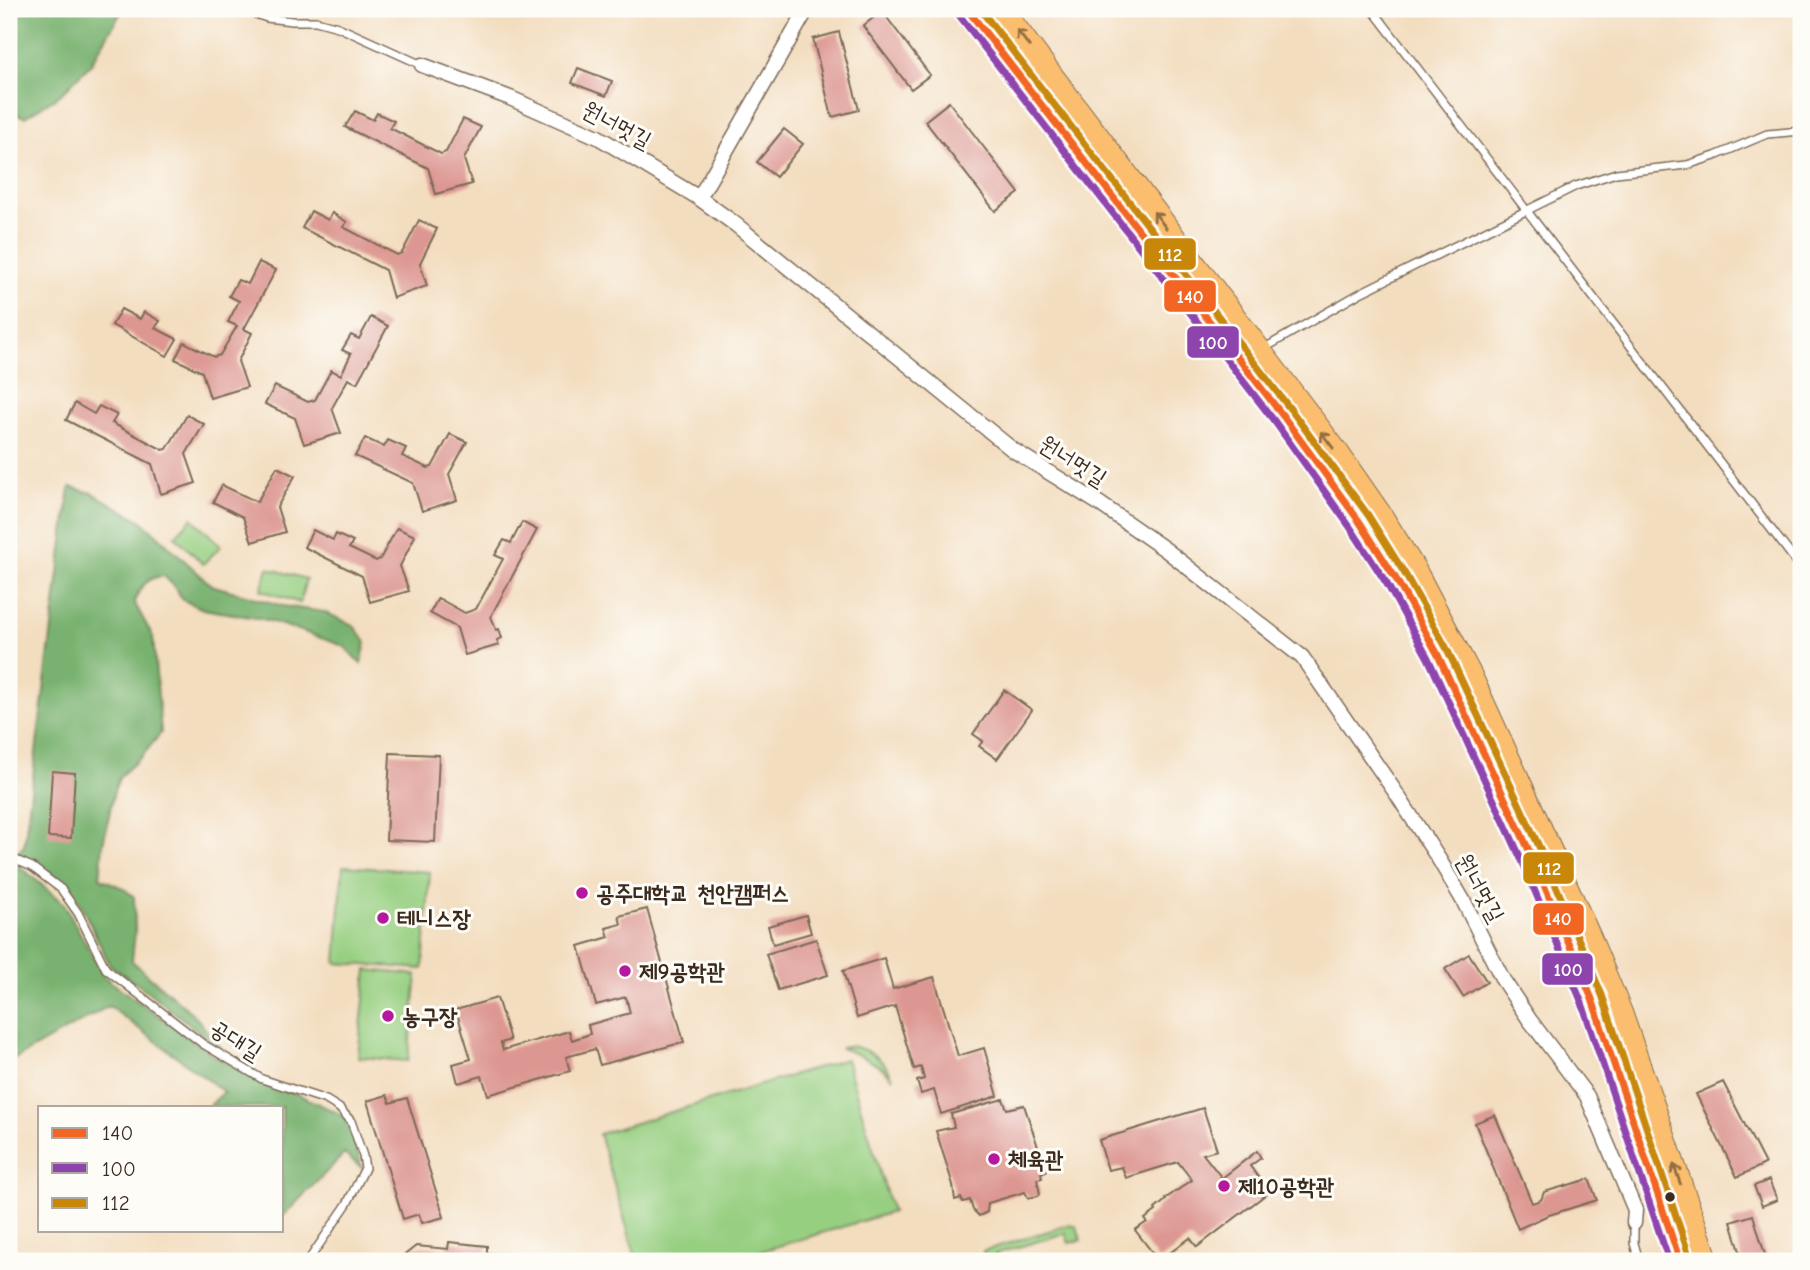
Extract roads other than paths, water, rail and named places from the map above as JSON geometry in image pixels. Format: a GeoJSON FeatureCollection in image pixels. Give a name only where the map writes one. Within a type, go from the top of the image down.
{"type":"FeatureCollection","features":[{"type":"Feature","properties":{"kind":"main road"},"geometry":{"type":"LineString","coordinates":[[967,9],[1283,416],[1359,521],[1396,579],[1449,677],[1533,859],[1592,999],[1680,1261]]}},
{"type":"Feature","properties":{"kind":"main road"},"geometry":{"type":"LineString","coordinates":[[1001,9],[1260,351],[1381,516],[1414,569],[1471,677],[1590,939],[1620,1014],[1707,1261]]}},
{"type":"Feature","properties":{"kind":"street"},"geometry":{"type":"LineString","coordinates":[[699,198],[807,9]]}},
{"type":"Feature","properties":{"kind":"street","name":"원너멋길"},"geometry":{"type":"LineString","coordinates":[[422,65],[510,98],[598,137],[699,198],[735,224],[1013,450],[1100,504],[1166,550],[1302,657],[1432,850],[1464,902],[1503,980],[1587,1096],[1635,1210],[1634,1223]]}},
{"type":"Feature","properties":{"kind":"lane","name":"원너멋길"},"geometry":{"type":"LineString","coordinates":[[241,9],[267,18],[327,24],[422,65]]}},
{"type":"Feature","properties":{"kind":"lane"},"geometry":{"type":"LineString","coordinates":[[1371,9],[1801,568]]}},
{"type":"Feature","properties":{"kind":"lane"},"geometry":{"type":"LineString","coordinates":[[1260,351],[1362,292],[1576,186],[1639,169],[1687,165],[1767,134],[1801,131]]}},
{"type":"Feature","properties":{"kind":"lane","name":"공대길"},"geometry":{"type":"LineString","coordinates":[[9,857],[32,867],[61,890],[78,913],[106,969],[203,1044],[262,1079],[326,1100],[339,1108],[351,1121],[365,1168],[347,1204],[308,1261]]}},
{"type":"Feature","properties":{"kind":"lane"},"geometry":{"type":"LineString","coordinates":[[1634,1223],[1634,1243],[1639,1261]]}},
{"type":"Feature","properties":{"kind":"place","name":"공주대학교 천안캠퍼스"},"geometry":{"type":"Point","coordinates":[582,893]}},
{"type":"Feature","properties":{"kind":"place","name":"테니스장"},"geometry":{"type":"Point","coordinates":[383,918]}},
{"type":"Feature","properties":{"kind":"place","name":"제9공학관"},"geometry":{"type":"Point","coordinates":[625,971]}},
{"type":"Feature","properties":{"kind":"place","name":"농구장"},"geometry":{"type":"Point","coordinates":[388,1016]}},
{"type":"Feature","properties":{"kind":"place","name":"체육관"},"geometry":{"type":"Point","coordinates":[994,1159]}},
{"type":"Feature","properties":{"kind":"place","name":"제10공학관"},"geometry":{"type":"Point","coordinates":[1224,1186]}}]}
